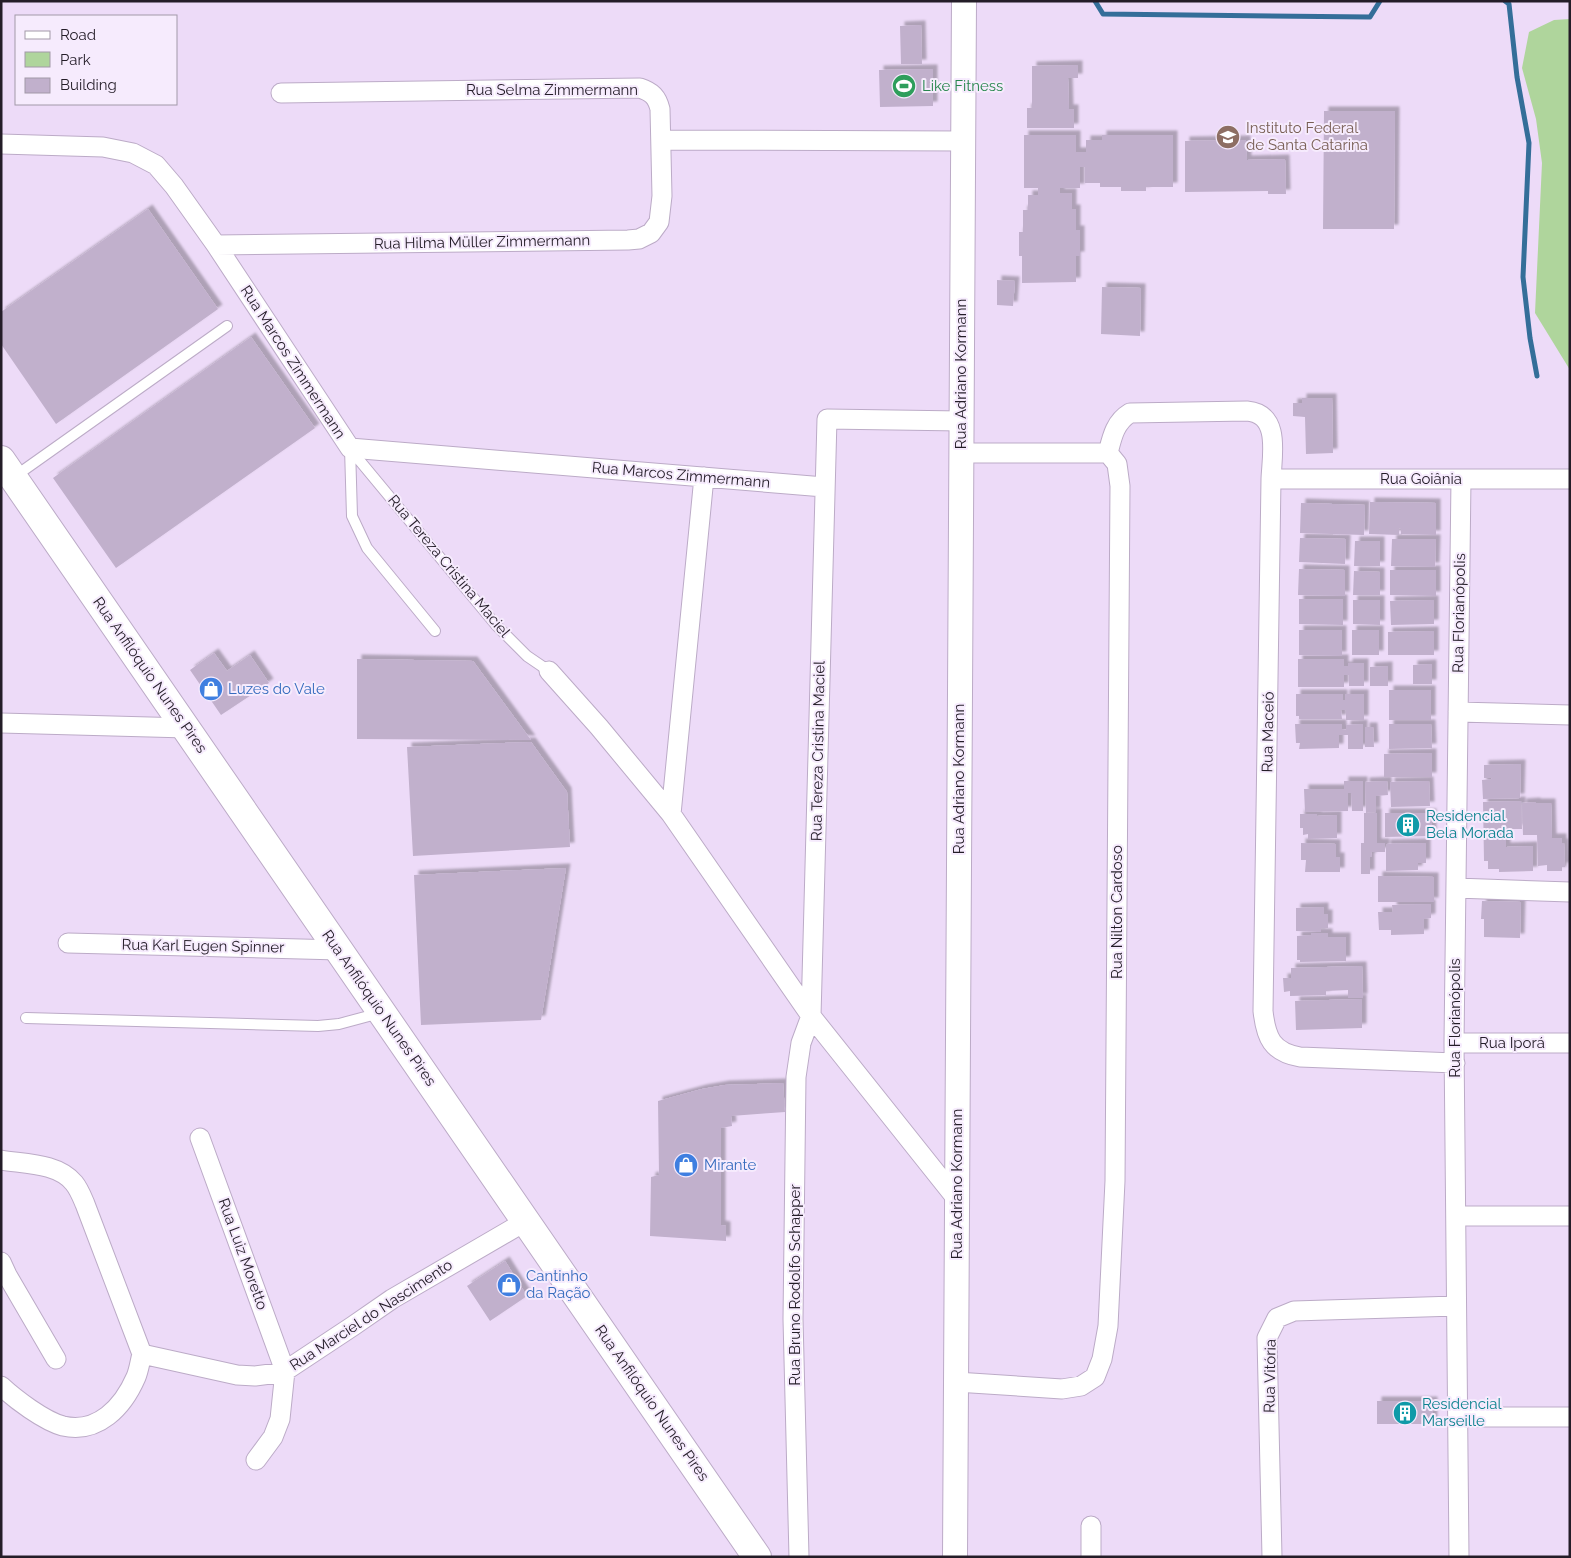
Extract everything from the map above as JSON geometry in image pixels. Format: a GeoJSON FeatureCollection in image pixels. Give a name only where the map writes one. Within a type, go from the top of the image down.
{"type":"FeatureCollection","features":[{"type":"Feature","properties":{"kind":"main road","name":"Rua Anfilóquio Nunes Pires"},"geometry":{"type":"LineString","coordinates":[[7,469],[757,1557]]}},
{"type":"Feature","properties":{"kind":"street","name":"Rua Adriano Kormann"},"geometry":{"type":"LineString","coordinates":[[955,1557],[964,1]]}},
{"type":"Feature","properties":{"kind":"street","name":"Rua Selma Zimmermann"},"geometry":{"type":"LineString","coordinates":[[281,93],[640,88],[651,92],[658,100],[661,140]]}},
{"type":"Feature","properties":{"kind":"street"},"geometry":{"type":"LineString","coordinates":[[661,140],[963,141]]}},
{"type":"Feature","properties":{"kind":"street","name":"Rua Hilma Müller Zimmermann"},"geometry":{"type":"LineString","coordinates":[[216,245],[639,239],[651,233],[659,222],[662,196],[661,140]]}},
{"type":"Feature","properties":{"kind":"street","name":"Rua Marcos Zimmermann"},"geometry":{"type":"LineString","coordinates":[[1,144],[103,147],[133,153],[156,165],[174,186],[216,245],[350,448],[824,487]]}},
{"type":"Feature","properties":{"kind":"street","name":"Rua Maceió"},"geometry":{"type":"LineString","coordinates":[[1108,453],[1113,434],[1119,422],[1130,413],[1252,412],[1264,417],[1270,425],[1272,479],[1263,1011],[1266,1030],[1273,1044],[1279,1050],[1285,1054],[1300,1057],[1455,1063]]}},
{"type":"Feature","properties":{"kind":"street","name":"Rua Tereza Cristina Maciel"},"geometry":{"type":"LineString","coordinates":[[811,1016],[827,419],[961,421]]}},
{"type":"Feature","properties":{"kind":"street"},"geometry":{"type":"LineString","coordinates":[[961,453],[1108,453]]}},
{"type":"Feature","properties":{"kind":"street","name":"Rua Nilton Cardoso"},"geometry":{"type":"LineString","coordinates":[[956,1382],[1062,1388],[1081,1386],[1095,1376],[1102,1359],[1108,1326],[1115,1181],[1120,496],[1117,464],[1108,453]]}},
{"type":"Feature","properties":{"kind":"street"},"geometry":{"type":"LineString","coordinates":[[670,814],[704,477]]}},
{"type":"Feature","properties":{"kind":"street","name":"Rua Goiânia"},"geometry":{"type":"LineString","coordinates":[[1272,479],[1570,479]]}},
{"type":"Feature","properties":{"kind":"street","name":"Rua Florianópolis"},"geometry":{"type":"LineString","coordinates":[[1459,1557],[1454,1043],[1461,479]]}},
{"type":"Feature","properties":{"kind":"street","name":"Rua Tereza Cristina Maciel"},"geometry":{"type":"LineString","coordinates":[[549,671],[670,814],[811,1016],[956,1198]]}},
{"type":"Feature","properties":{"kind":"street"},"geometry":{"type":"LineString","coordinates":[[1458,712],[1570,715]]}},
{"type":"Feature","properties":{"kind":"street"},"geometry":{"type":"LineString","coordinates":[[1,723],[187,728]]}},
{"type":"Feature","properties":{"kind":"street"},"geometry":{"type":"LineString","coordinates":[[1456,888],[1570,892]]}},
{"type":"Feature","properties":{"kind":"street","name":"Rua Karl Eugen Spinner"},"geometry":{"type":"LineString","coordinates":[[68,943],[339,950]]}},
{"type":"Feature","properties":{"kind":"street","name":"Rua Bruno Rodolfo Schapper"},"geometry":{"type":"LineString","coordinates":[[799,1557],[793,1319],[796,1077],[801,1043],[811,1016]]}},
{"type":"Feature","properties":{"kind":"street","name":"Rua Iporá"},"geometry":{"type":"LineString","coordinates":[[1454,1043],[1570,1044]]}},
{"type":"Feature","properties":{"kind":"street","name":"Rua Luiz Moretto"},"geometry":{"type":"LineString","coordinates":[[200,1138],[285,1370]]}},
{"type":"Feature","properties":{"kind":"street"},"geometry":{"type":"LineString","coordinates":[[1,1160],[46,1167],[63,1173],[75,1184],[85,1204],[142,1354],[137,1376],[127,1395],[116,1410],[96,1424],[77,1428],[60,1426],[34,1412],[1,1386]]}},
{"type":"Feature","properties":{"kind":"street"},"geometry":{"type":"LineString","coordinates":[[1456,1216],[1570,1216]]}},
{"type":"Feature","properties":{"kind":"street","name":"Rua Marciel do Nascimento"},"geometry":{"type":"LineString","coordinates":[[142,1354],[237,1374],[268,1375],[285,1370],[392,1299],[526,1221]]}},
{"type":"Feature","properties":{"kind":"street"},"geometry":{"type":"LineString","coordinates":[[1,1262],[56,1359]]}},
{"type":"Feature","properties":{"kind":"street","name":"Rua Vitória"},"geometry":{"type":"LineString","coordinates":[[1272,1557],[1267,1338],[1277,1318],[1294,1311],[1456,1306]]}},
{"type":"Feature","properties":{"kind":"street"},"geometry":{"type":"LineString","coordinates":[[256,1460],[273,1437],[280,1419],[285,1370]]}},
{"type":"Feature","properties":{"kind":"street"},"geometry":{"type":"LineString","coordinates":[[1458,1417],[1570,1417]]}},
{"type":"Feature","properties":{"kind":"street"},"geometry":{"type":"LineString","coordinates":[[1091,1526],[1091,1557]]}},
{"type":"Feature","properties":{"kind":"lane"},"geometry":{"type":"LineString","coordinates":[[7,469],[227,326]]}},
{"type":"Feature","properties":{"kind":"lane"},"geometry":{"type":"LineString","coordinates":[[350,448],[352,516],[367,548],[435,631]]}},
{"type":"Feature","properties":{"kind":"lane","name":"Rua Tereza Cristina Maciel"},"geometry":{"type":"LineString","coordinates":[[350,448],[496,625],[527,656],[549,671]]}},
{"type":"Feature","properties":{"kind":"lane"},"geometry":{"type":"LineString","coordinates":[[26,1018],[318,1026],[339,1024],[382,1012]]}},
{"type":"Feature","properties":{"kind":"green space"},"geometry":{"type":"Polygon","coordinates":[[[1570,19],[1570,370],[1535,313],[1542,163],[1536,119],[1522,68],[1529,32],[1554,20],[1570,19]]]}},
{"type":"Feature","properties":{"kind":"building"},"geometry":{"type":"Polygon","coordinates":[[[921,25],[922,64],[901,64],[900,26],[921,25]]]}},
{"type":"Feature","properties":{"kind":"building"},"geometry":{"type":"Polygon","coordinates":[[[1078,65],[1078,78],[1068,78],[1069,109],[1074,109],[1074,128],[1027,128],[1027,108],[1032,108],[1032,66],[1078,65]]]}},
{"type":"Feature","properties":{"kind":"building"},"geometry":{"type":"Polygon","coordinates":[[[933,69],[933,106],[880,107],[879,70],[933,69]]]}},
{"type":"Feature","properties":{"kind":"building"},"geometry":{"type":"Polygon","coordinates":[[[1324,111],[1395,111],[1394,229],[1323,229],[1324,111]]]}},
{"type":"Feature","properties":{"kind":"building"},"geometry":{"type":"Polygon","coordinates":[[[1024,135],[1076,135],[1076,152],[1086,152],[1086,140],[1102,140],[1102,135],[1173,135],[1173,187],[1146,187],[1146,191],[1121,191],[1121,187],[1100,187],[1100,183],[1085,183],[1085,167],[1080,167],[1080,188],[1060,188],[1060,193],[1072,193],[1072,209],[1076,209],[1076,230],[1080,230],[1080,256],[1076,256],[1076,282],[1022,283],[1022,256],[1019,256],[1019,232],[1023,232],[1023,210],[1028,210],[1028,195],[1038,195],[1038,188],[1024,188],[1024,135]]]}},
{"type":"Feature","properties":{"kind":"building"},"geometry":{"type":"Polygon","coordinates":[[[1246,140],[1247,160],[1285,159],[1286,194],[1268,194],[1268,191],[1185,192],[1185,141],[1246,140]]]}},
{"type":"Feature","properties":{"kind":"building"},"geometry":{"type":"Polygon","coordinates":[[[148,209],[218,309],[56,424],[1,344],[1,312],[148,209]]]}},
{"type":"Feature","properties":{"kind":"building"},"geometry":{"type":"Polygon","coordinates":[[[997,280],[1015,281],[1013,306],[997,305],[997,280]]]}},
{"type":"Feature","properties":{"kind":"building"},"geometry":{"type":"Polygon","coordinates":[[[1102,287],[1141,288],[1140,336],[1101,334],[1102,287]]]}},
{"type":"Feature","properties":{"kind":"building"},"geometry":{"type":"Polygon","coordinates":[[[251,337],[315,428],[116,568],[53,478],[251,337]]]}},
{"type":"Feature","properties":{"kind":"building"},"geometry":{"type":"Polygon","coordinates":[[[1302,398],[1332,398],[1333,453],[1306,454],[1305,417],[1293,416],[1293,403],[1302,403],[1302,398]]]}},
{"type":"Feature","properties":{"kind":"building"},"geometry":{"type":"Polygon","coordinates":[[[1370,502],[1436,503],[1436,535],[1401,534],[1401,529],[1399,528],[1399,535],[1369,534],[1370,502]]]}},
{"type":"Feature","properties":{"kind":"building"},"geometry":{"type":"Polygon","coordinates":[[[1301,503],[1365,505],[1364,535],[1300,533],[1301,503]]]}},
{"type":"Feature","properties":{"kind":"building"},"geometry":{"type":"Polygon","coordinates":[[[1300,538],[1346,539],[1345,564],[1299,562],[1300,538]]]}},
{"type":"Feature","properties":{"kind":"building"},"geometry":{"type":"Polygon","coordinates":[[[1392,539],[1436,539],[1435,567],[1391,566],[1392,539]]]}},
{"type":"Feature","properties":{"kind":"building"},"geometry":{"type":"Polygon","coordinates":[[[1355,541],[1380,541],[1380,566],[1354,566],[1355,541]]]}},
{"type":"Feature","properties":{"kind":"building"},"geometry":{"type":"Polygon","coordinates":[[[1299,569],[1345,570],[1345,596],[1298,595],[1299,569]]]}},
{"type":"Feature","properties":{"kind":"building"},"geometry":{"type":"Polygon","coordinates":[[[1390,570],[1436,570],[1436,596],[1390,595],[1390,570]]]}},
{"type":"Feature","properties":{"kind":"building"},"geometry":{"type":"Polygon","coordinates":[[[1354,571],[1380,572],[1380,595],[1353,595],[1354,571]]]}},
{"type":"Feature","properties":{"kind":"building"},"geometry":{"type":"Polygon","coordinates":[[[1299,599],[1343,599],[1343,625],[1299,624],[1299,599]]]}},
{"type":"Feature","properties":{"kind":"building"},"geometry":{"type":"Polygon","coordinates":[[[1353,600],[1380,600],[1380,625],[1353,624],[1353,600]]]}},
{"type":"Feature","properties":{"kind":"building"},"geometry":{"type":"Polygon","coordinates":[[[1434,600],[1434,624],[1391,625],[1390,601],[1434,600]]]}},
{"type":"Feature","properties":{"kind":"building"},"geometry":{"type":"Polygon","coordinates":[[[1299,630],[1342,630],[1342,656],[1299,655],[1299,630]]]}},
{"type":"Feature","properties":{"kind":"building"},"geometry":{"type":"Polygon","coordinates":[[[1352,630],[1379,630],[1379,655],[1352,655],[1352,630]]]}},
{"type":"Feature","properties":{"kind":"building"},"geometry":{"type":"Polygon","coordinates":[[[1434,631],[1434,655],[1388,655],[1388,632],[1434,631]]]}},
{"type":"Feature","properties":{"kind":"building"},"geometry":{"type":"Polygon","coordinates":[[[214,653],[227,671],[250,655],[269,683],[221,715],[190,670],[214,653]]]}},
{"type":"Feature","properties":{"kind":"building"},"geometry":{"type":"Polygon","coordinates":[[[357,659],[473,661],[531,740],[357,739],[357,659]]]}},
{"type":"Feature","properties":{"kind":"building"},"geometry":{"type":"Polygon","coordinates":[[[1298,659],[1344,659],[1344,666],[1348,666],[1348,663],[1364,663],[1364,686],[1349,686],[1349,675],[1344,675],[1344,687],[1298,687],[1298,659]]]}},
{"type":"Feature","properties":{"kind":"building"},"geometry":{"type":"Polygon","coordinates":[[[1432,664],[1432,684],[1413,684],[1413,665],[1432,664]]]}},
{"type":"Feature","properties":{"kind":"building"},"geometry":{"type":"Polygon","coordinates":[[[1388,666],[1388,686],[1370,686],[1370,667],[1388,666]]]}},
{"type":"Feature","properties":{"kind":"building"},"geometry":{"type":"Polygon","coordinates":[[[1389,690],[1431,690],[1431,720],[1389,720],[1389,690]]]}},
{"type":"Feature","properties":{"kind":"building"},"geometry":{"type":"Polygon","coordinates":[[[1296,694],[1343,694],[1343,700],[1345,700],[1345,694],[1364,694],[1364,720],[1346,720],[1346,710],[1341,710],[1342,719],[1299,719],[1299,716],[1296,716],[1296,694]]]}},
{"type":"Feature","properties":{"kind":"building"},"geometry":{"type":"Polygon","coordinates":[[[1295,724],[1342,724],[1342,729],[1346,730],[1346,725],[1363,724],[1363,749],[1348,749],[1348,735],[1339,735],[1339,748],[1299,749],[1300,743],[1296,743],[1295,724]]]}},
{"type":"Feature","properties":{"kind":"building"},"geometry":{"type":"Polygon","coordinates":[[[1389,724],[1431,724],[1432,748],[1389,749],[1389,724]]]}},
{"type":"Feature","properties":{"kind":"building"},"geometry":{"type":"Polygon","coordinates":[[[1365,727],[1373,727],[1374,747],[1365,747],[1365,727]]]}},
{"type":"Feature","properties":{"kind":"building"},"geometry":{"type":"Polygon","coordinates":[[[531,742],[567,792],[570,847],[413,856],[407,747],[531,742]]]}},
{"type":"Feature","properties":{"kind":"building"},"geometry":{"type":"Polygon","coordinates":[[[1432,753],[1432,777],[1384,777],[1384,754],[1432,753]]]}},
{"type":"Feature","properties":{"kind":"building"},"geometry":{"type":"Polygon","coordinates":[[[1521,764],[1520,798],[1483,799],[1482,780],[1492,779],[1484,778],[1484,765],[1521,764]]]}},
{"type":"Feature","properties":{"kind":"building"},"geometry":{"type":"Polygon","coordinates":[[[1344,781],[1363,781],[1363,811],[1352,811],[1351,793],[1348,793],[1348,811],[1305,812],[1304,789],[1344,789],[1344,781]]]}},
{"type":"Feature","properties":{"kind":"building"},"geometry":{"type":"Polygon","coordinates":[[[1387,781],[1388,795],[1376,796],[1376,812],[1366,813],[1365,782],[1387,781]]]}},
{"type":"Feature","properties":{"kind":"building"},"geometry":{"type":"Polygon","coordinates":[[[1429,781],[1430,806],[1391,807],[1390,782],[1429,781]]]}},
{"type":"Feature","properties":{"kind":"building"},"geometry":{"type":"Polygon","coordinates":[[[1521,801],[1522,829],[1506,829],[1506,847],[1533,846],[1533,871],[1499,872],[1499,869],[1488,869],[1488,861],[1484,861],[1483,802],[1521,801]]]}},
{"type":"Feature","properties":{"kind":"building"},"geometry":{"type":"Polygon","coordinates":[[[1522,803],[1551,803],[1552,838],[1562,838],[1562,843],[1564,843],[1565,867],[1562,867],[1562,871],[1547,871],[1547,865],[1538,866],[1537,835],[1523,835],[1522,803]]]}},
{"type":"Feature","properties":{"kind":"building"},"geometry":{"type":"Polygon","coordinates":[[[1364,813],[1377,813],[1377,843],[1385,843],[1385,852],[1371,852],[1370,874],[1361,874],[1361,843],[1364,843],[1364,813]]]}},
{"type":"Feature","properties":{"kind":"building","name":"Residencial Bela Morada"},"geometry":{"type":"Polygon","coordinates":[[[1385,813],[1432,813],[1432,836],[1385,837],[1385,813]]]}},
{"type":"Feature","properties":{"kind":"building"},"geometry":{"type":"Polygon","coordinates":[[[1300,814],[1317,814],[1317,816],[1337,815],[1337,838],[1308,839],[1308,834],[1303,835],[1303,828],[1300,828],[1300,814]]]}},
{"type":"Feature","properties":{"kind":"building"},"geometry":{"type":"Polygon","coordinates":[[[1301,843],[1336,844],[1336,857],[1340,857],[1340,872],[1305,872],[1306,860],[1301,860],[1301,843]]]}},
{"type":"Feature","properties":{"kind":"building"},"geometry":{"type":"Polygon","coordinates":[[[1426,843],[1426,863],[1418,863],[1418,870],[1386,871],[1386,844],[1426,843]]]}},
{"type":"Feature","properties":{"kind":"building"},"geometry":{"type":"Polygon","coordinates":[[[566,868],[541,1020],[421,1025],[414,875],[566,868]]]}},
{"type":"Feature","properties":{"kind":"building"},"geometry":{"type":"Polygon","coordinates":[[[1378,876],[1434,877],[1434,902],[1378,902],[1378,876]]]}},
{"type":"Feature","properties":{"kind":"building"},"geometry":{"type":"Polygon","coordinates":[[[1482,901],[1521,902],[1520,938],[1484,937],[1484,919],[1481,919],[1482,901]]]}},
{"type":"Feature","properties":{"kind":"building"},"geometry":{"type":"Polygon","coordinates":[[[1431,904],[1431,918],[1424,919],[1424,934],[1391,935],[1391,930],[1379,930],[1378,912],[1393,912],[1392,905],[1431,904]]]}},
{"type":"Feature","properties":{"kind":"building"},"geometry":{"type":"Polygon","coordinates":[[[1324,907],[1324,914],[1328,914],[1328,928],[1321,928],[1321,932],[1296,931],[1296,908],[1324,907]]]}},
{"type":"Feature","properties":{"kind":"building"},"geometry":{"type":"Polygon","coordinates":[[[1311,933],[1328,933],[1328,937],[1346,937],[1346,961],[1300,962],[1300,960],[1297,960],[1297,936],[1311,935],[1311,933]]]}},
{"type":"Feature","properties":{"kind":"building"},"geometry":{"type":"Polygon","coordinates":[[[1362,966],[1363,998],[1348,998],[1348,990],[1326,991],[1326,995],[1290,996],[1290,991],[1284,992],[1283,978],[1291,978],[1291,968],[1362,966]]]}},
{"type":"Feature","properties":{"kind":"building"},"geometry":{"type":"Polygon","coordinates":[[[1362,999],[1362,1028],[1296,1030],[1295,1001],[1362,999]]]}},
{"type":"Feature","properties":{"kind":"building"},"geometry":{"type":"Polygon","coordinates":[[[783,1083],[785,1112],[731,1116],[732,1126],[721,1128],[721,1225],[726,1226],[726,1241],[650,1236],[651,1177],[659,1175],[658,1101],[725,1085],[783,1083]]]}},
{"type":"Feature","properties":{"kind":"building"},"geometry":{"type":"Polygon","coordinates":[[[505,1261],[527,1296],[490,1321],[467,1286],[505,1261]]]}},
{"type":"Feature","properties":{"kind":"building","name":"Residencial Marseille"},"geometry":{"type":"Polygon","coordinates":[[[1377,1401],[1433,1401],[1433,1424],[1377,1424],[1377,1401]]]}},
{"type":"Feature","properties":{"kind":"waterway"},"geometry":{"type":"LineString","coordinates":[[1095,1],[1103,14],[1370,17],[1380,1]]}},
{"type":"Feature","properties":{"kind":"waterway"},"geometry":{"type":"LineString","coordinates":[[1505,1],[1509,4],[1517,77],[1529,143],[1523,277],[1530,338],[1537,376]]}},
{"type":"Feature","properties":{"kind":"place","name":"Like Fitness"},"geometry":{"type":"Point","coordinates":[904,86]}},
{"type":"Feature","properties":{"kind":"place","name":"Instituto Federal de Santa Catarina"},"geometry":{"type":"Point","coordinates":[1228,137]}},
{"type":"Feature","properties":{"kind":"place","name":"Luzes do Vale"},"geometry":{"type":"Point","coordinates":[211,689]}},
{"type":"Feature","properties":{"kind":"place","name":"Residencial Bela Morada"},"geometry":{"type":"Point","coordinates":[1408,825]}},
{"type":"Feature","properties":{"kind":"place","name":"Mirante"},"geometry":{"type":"Point","coordinates":[686,1165]}},
{"type":"Feature","properties":{"kind":"place","name":"Cantinho da Ração"},"geometry":{"type":"Point","coordinates":[509,1285]}},
{"type":"Feature","properties":{"kind":"place","name":"Residencial Marseille"},"geometry":{"type":"Point","coordinates":[1405,1413]}}]}
